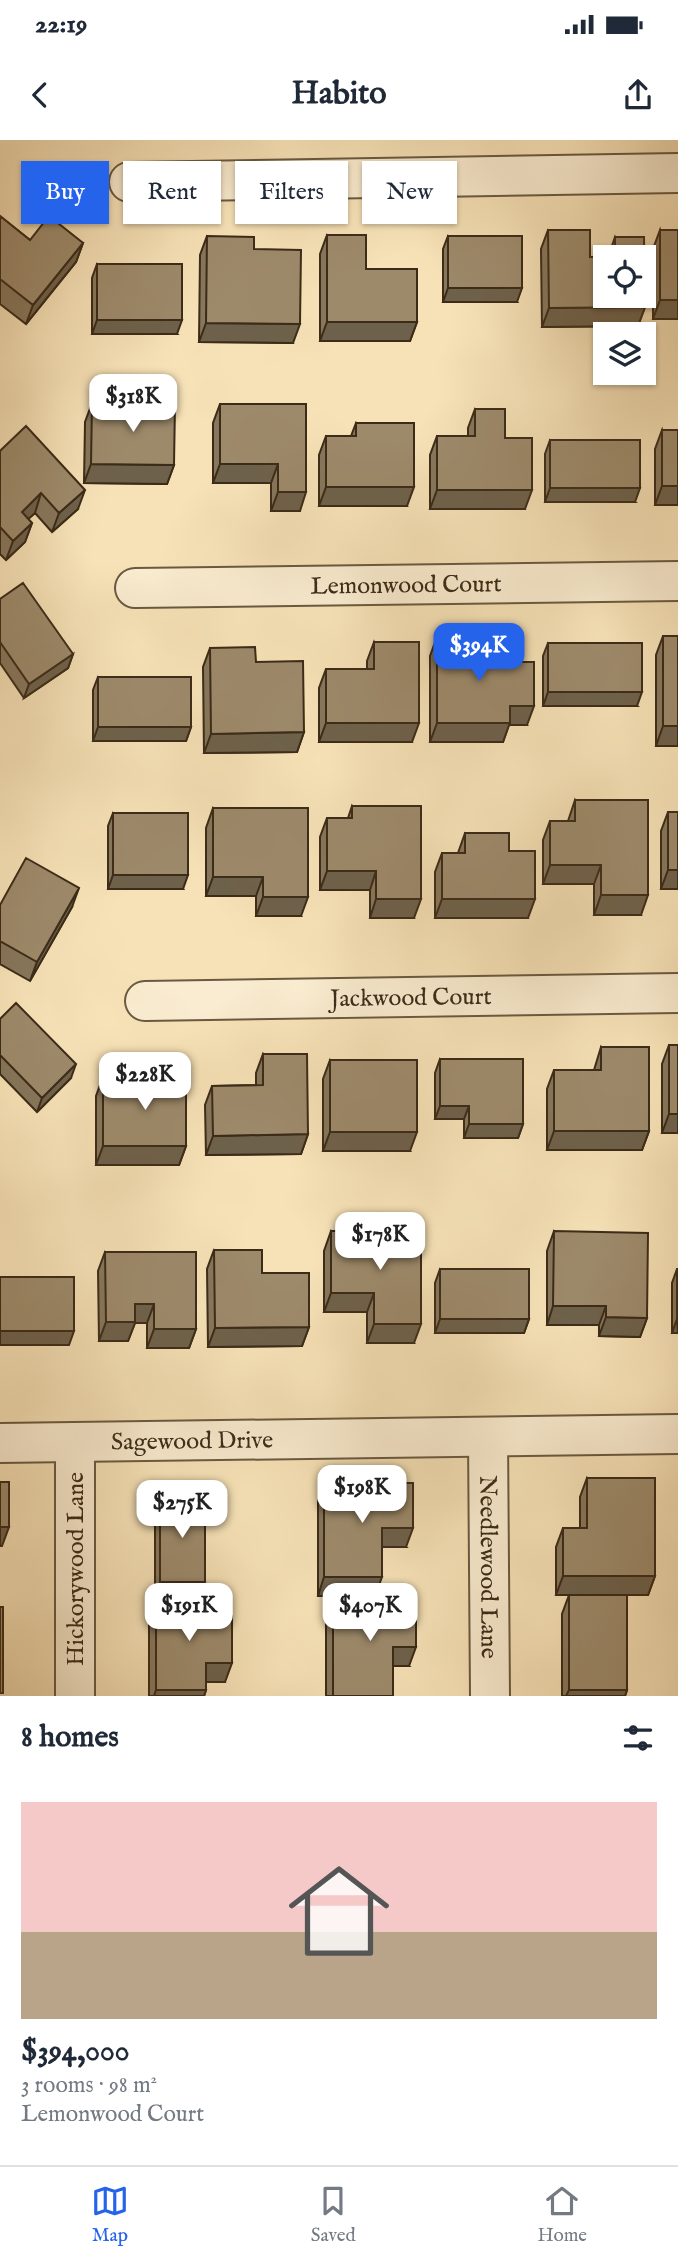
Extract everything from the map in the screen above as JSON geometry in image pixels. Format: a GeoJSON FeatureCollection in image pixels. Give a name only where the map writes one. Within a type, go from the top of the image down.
{"type":"FeatureCollection","features":[{"type":"Feature","properties":{"kind":"street"},"geometry":{"type":"LineString","coordinates":[[221,180],[678,173]]}},
{"type":"Feature","properties":{"kind":"street","name":"Lemonwood Court"},"geometry":{"type":"LineString","coordinates":[[135,588],[678,581]]}},
{"type":"Feature","properties":{"kind":"street","name":"Jackwood Court"},"geometry":{"type":"LineString","coordinates":[[145,1001],[678,993]]}},
{"type":"Feature","properties":{"kind":"street","name":"Sagewood Drive"},"geometry":{"type":"LineString","coordinates":[[0,1443],[678,1434]]}},
{"type":"Feature","properties":{"kind":"street","name":"Needlewood Lane"},"geometry":{"type":"LineString","coordinates":[[488,1437],[490,1696]]}},
{"type":"Feature","properties":{"kind":"street","name":"Hickorywood Lane"},"geometry":{"type":"LineString","coordinates":[[75,1442],[75,1696]]}},
{"type":"Feature","properties":{"kind":"building"},"geometry":{"type":"Polygon","coordinates":[[[0,216],[30,240],[43,224],[59,224],[83,243],[33,305],[0,279],[0,216]]]}},
{"type":"Feature","properties":{"kind":"building"},"geometry":{"type":"Polygon","coordinates":[[[548,230],[590,230],[593,308],[549,308],[548,230]]]}},
{"type":"Feature","properties":{"kind":"building"},"geometry":{"type":"Polygon","coordinates":[[[660,230],[678,230],[678,300],[660,300],[660,230]]]}},
{"type":"Feature","properties":{"kind":"building"},"geometry":{"type":"Polygon","coordinates":[[[327,235],[366,235],[366,269],[417,269],[417,322],[327,322],[327,235]]]}},
{"type":"Feature","properties":{"kind":"building"},"geometry":{"type":"Polygon","coordinates":[[[207,236],[254,237],[254,249],[301,250],[300,324],[206,323],[207,236]]]}},
{"type":"Feature","properties":{"kind":"building"},"geometry":{"type":"Polygon","coordinates":[[[448,236],[522,236],[522,288],[448,288],[448,236]]]}},
{"type":"Feature","properties":{"kind":"building"},"geometry":{"type":"Polygon","coordinates":[[[615,237],[644,237],[644,245],[615,245],[615,237]]]}},
{"type":"Feature","properties":{"kind":"building"},"geometry":{"type":"Polygon","coordinates":[[[97,264],[182,264],[182,320],[97,320],[97,264]]]}},
{"type":"Feature","properties":{"kind":"building"},"geometry":{"type":"Polygon","coordinates":[[[92,403],[175,404],[174,465],[91,464],[92,403]]]}},
{"type":"Feature","properties":{"kind":"building"},"geometry":{"type":"Polygon","coordinates":[[[220,404],[306,404],[306,492],[278,492],[278,464],[220,464],[220,404]]]}},
{"type":"Feature","properties":{"kind":"building"},"geometry":{"type":"Polygon","coordinates":[[[475,409],[505,409],[505,438],[532,438],[532,490],[437,490],[437,436],[475,436],[475,409]]]}},
{"type":"Feature","properties":{"kind":"building"},"geometry":{"type":"Polygon","coordinates":[[[356,423],[414,423],[414,487],[326,487],[326,436],[356,436],[356,423]]]}},
{"type":"Feature","properties":{"kind":"building"},"geometry":{"type":"Polygon","coordinates":[[[26,426],[85,490],[59,513],[41,493],[22,512],[32,523],[13,541],[0,527],[0,451],[26,426]]]}},
{"type":"Feature","properties":{"kind":"building"},"geometry":{"type":"Polygon","coordinates":[[[662,430],[678,430],[678,486],[662,486],[662,430]]]}},
{"type":"Feature","properties":{"kind":"building"},"geometry":{"type":"Polygon","coordinates":[[[550,440],[640,440],[640,488],[550,488],[550,440]]]}},
{"type":"Feature","properties":{"kind":"building"},"geometry":{"type":"Polygon","coordinates":[[[23,583],[73,654],[29,684],[0,642],[0,599],[23,583]]]}},
{"type":"Feature","properties":{"kind":"building"},"geometry":{"type":"Polygon","coordinates":[[[663,636],[678,636],[678,726],[663,726],[663,636]]]}},
{"type":"Feature","properties":{"kind":"building"},"geometry":{"type":"Polygon","coordinates":[[[437,637],[485,637],[485,662],[534,662],[534,706],[510,706],[510,723],[437,723],[437,637]]]}},
{"type":"Feature","properties":{"kind":"building"},"geometry":{"type":"Polygon","coordinates":[[[374,642],[419,642],[419,723],[326,723],[326,669],[374,669],[374,642]]]}},
{"type":"Feature","properties":{"kind":"building"},"geometry":{"type":"Polygon","coordinates":[[[548,643],[642,643],[642,692],[548,692],[548,643]]]}},
{"type":"Feature","properties":{"kind":"building"},"geometry":{"type":"Polygon","coordinates":[[[255,647],[256,662],[303,661],[304,732],[211,734],[210,648],[255,647]]]}},
{"type":"Feature","properties":{"kind":"building"},"geometry":{"type":"Polygon","coordinates":[[[98,677],[191,677],[191,727],[98,727],[98,677]]]}},
{"type":"Feature","properties":{"kind":"building"},"geometry":{"type":"Polygon","coordinates":[[[575,800],[648,800],[648,895],[601,895],[601,865],[550,865],[550,821],[575,821],[575,800]]]}},
{"type":"Feature","properties":{"kind":"building"},"geometry":{"type":"Polygon","coordinates":[[[352,806],[421,806],[421,899],[376,899],[376,871],[327,871],[327,818],[352,818],[352,806]]]}},
{"type":"Feature","properties":{"kind":"building"},"geometry":{"type":"Polygon","coordinates":[[[213,808],[308,808],[308,897],[263,897],[263,877],[213,877],[213,808]]]}},
{"type":"Feature","properties":{"kind":"building"},"geometry":{"type":"Polygon","coordinates":[[[668,812],[678,812],[678,870],[668,870],[668,812]]]}},
{"type":"Feature","properties":{"kind":"building"},"geometry":{"type":"Polygon","coordinates":[[[113,813],[188,813],[188,875],[113,875],[113,813]]]}},
{"type":"Feature","properties":{"kind":"building"},"geometry":{"type":"Polygon","coordinates":[[[465,833],[509,833],[509,851],[535,851],[535,899],[442,899],[442,853],[465,853],[465,833]]]}},
{"type":"Feature","properties":{"kind":"building"},"geometry":{"type":"Polygon","coordinates":[[[26,858],[79,888],[37,962],[0,941],[0,905],[26,858]]]}},
{"type":"Feature","properties":{"kind":"building"},"geometry":{"type":"Polygon","coordinates":[[[16,1003],[76,1064],[42,1098],[0,1055],[0,1019],[16,1003]]]}},
{"type":"Feature","properties":{"kind":"building"},"geometry":{"type":"Polygon","coordinates":[[[669,1045],[678,1045],[678,1114],[669,1114],[669,1045]]]}},
{"type":"Feature","properties":{"kind":"building"},"geometry":{"type":"Polygon","coordinates":[[[601,1047],[649,1047],[649,1131],[554,1131],[554,1070],[601,1070],[601,1047]]]}},
{"type":"Feature","properties":{"kind":"building"},"geometry":{"type":"Polygon","coordinates":[[[263,1054],[307,1054],[308,1134],[213,1136],[212,1086],[263,1085],[263,1054]]]}},
{"type":"Feature","properties":{"kind":"building"},"geometry":{"type":"Polygon","coordinates":[[[440,1059],[523,1059],[523,1124],[469,1124],[469,1106],[440,1106],[440,1059]]]}},
{"type":"Feature","properties":{"kind":"building"},"geometry":{"type":"Polygon","coordinates":[[[330,1060],[417,1060],[417,1132],[330,1132],[330,1060]]]}},
{"type":"Feature","properties":{"kind":"building"},"geometry":{"type":"Polygon","coordinates":[[[103,1077],[186,1077],[186,1146],[103,1146],[103,1077]]]}},
{"type":"Feature","properties":{"kind":"building"},"geometry":{"type":"Polygon","coordinates":[[[331,1231],[421,1231],[421,1324],[374,1324],[374,1293],[331,1293],[331,1231]]]}},
{"type":"Feature","properties":{"kind":"building"},"geometry":{"type":"Polygon","coordinates":[[[554,1231],[648,1233],[647,1318],[606,1317],[606,1306],[553,1306],[554,1231]]]}},
{"type":"Feature","properties":{"kind":"building"},"geometry":{"type":"Polygon","coordinates":[[[214,1250],[262,1250],[262,1273],[309,1273],[309,1327],[215,1328],[214,1250]]]}},
{"type":"Feature","properties":{"kind":"building"},"geometry":{"type":"Polygon","coordinates":[[[105,1252],[196,1252],[196,1329],[154,1329],[154,1304],[135,1304],[135,1322],[106,1322],[105,1252]]]}},
{"type":"Feature","properties":{"kind":"building"},"geometry":{"type":"Polygon","coordinates":[[[440,1269],[529,1269],[529,1319],[440,1319],[440,1269]]]}},
{"type":"Feature","properties":{"kind":"building"},"geometry":{"type":"Polygon","coordinates":[[[678,1269],[678,1319],[677,1319],[678,1269]]]}},
{"type":"Feature","properties":{"kind":"building"},"geometry":{"type":"Polygon","coordinates":[[[0,1277],[74,1277],[74,1331],[0,1331],[0,1277]]]}},
{"type":"Feature","properties":{"kind":"building"},"geometry":{"type":"Polygon","coordinates":[[[587,1478],[655,1478],[655,1576],[563,1576],[563,1528],[587,1528],[587,1478]]]}},
{"type":"Feature","properties":{"kind":"building"},"geometry":{"type":"Polygon","coordinates":[[[0,1482],[9,1482],[9,1527],[0,1527],[0,1482]]]}},
{"type":"Feature","properties":{"kind":"building"},"geometry":{"type":"Polygon","coordinates":[[[324,1483],[413,1483],[413,1528],[382,1528],[382,1577],[324,1577],[324,1483]]]}},
{"type":"Feature","properties":{"kind":"building"},"geometry":{"type":"Polygon","coordinates":[[[160,1497],[205,1497],[205,1582],[160,1582],[160,1497]]]}},
{"type":"Feature","properties":{"kind":"building"},"geometry":{"type":"Polygon","coordinates":[[[569,1595],[627,1595],[627,1690],[569,1690],[569,1595]]]}},
{"type":"Feature","properties":{"kind":"building"},"geometry":{"type":"Polygon","coordinates":[[[156,1598],[206,1598],[206,1616],[232,1616],[232,1663],[206,1663],[206,1690],[156,1690],[156,1598]]]}},
{"type":"Feature","properties":{"kind":"building"},"geometry":{"type":"Polygon","coordinates":[[[333,1598],[416,1598],[416,1647],[393,1647],[393,1696],[333,1696],[333,1598]]]}},
{"type":"Feature","properties":{"kind":"building"},"geometry":{"type":"Polygon","coordinates":[[[0,1607],[3,1607],[3,1693],[0,1693],[0,1607]]]}}]}
